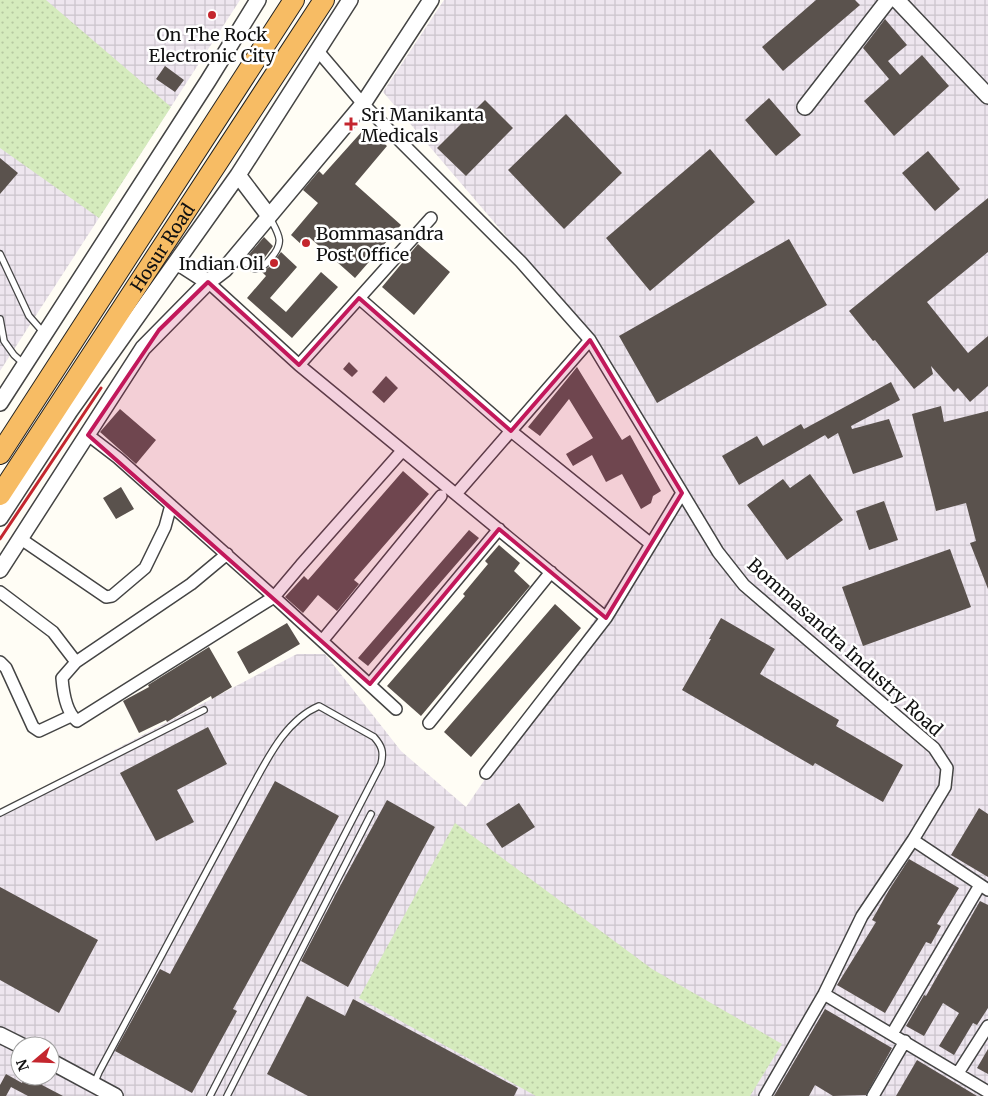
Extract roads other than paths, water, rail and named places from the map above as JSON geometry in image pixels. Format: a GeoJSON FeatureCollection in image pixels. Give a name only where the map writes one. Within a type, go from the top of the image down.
{"type":"FeatureCollection","features":[{"type":"Feature","properties":{"kind":"highway","name":"Hosur Road"},"geometry":{"type":"LineString","coordinates":[[0,454],[294,0]]}},
{"type":"Feature","properties":{"kind":"highway","name":"Hosur Road"},"geometry":{"type":"LineString","coordinates":[[0,495],[324,0]]}},
{"type":"Feature","properties":{"kind":"street"},"geometry":{"type":"LineString","coordinates":[[0,518],[70,411],[238,175],[350,0]]}},
{"type":"Feature","properties":{"kind":"street"},"geometry":{"type":"LineString","coordinates":[[0,570],[143,348],[208,282],[225,269],[363,104],[431,0]]}},
{"type":"Feature","properties":{"kind":"street"},"geometry":{"type":"LineString","coordinates":[[805,107],[888,0]]}},
{"type":"Feature","properties":{"kind":"street"},"geometry":{"type":"LineString","coordinates":[[897,0],[988,96]]}},
{"type":"Feature","properties":{"kind":"street"},"geometry":{"type":"LineString","coordinates":[[1,399],[25,365],[208,81],[256,1]]}},
{"type":"Feature","properties":{"kind":"street","name":"Bommasandra Industry Road"},"geometry":{"type":"LineString","coordinates":[[318,51],[363,104],[520,262],[590,340],[718,552],[744,585],[934,748],[947,768],[945,787],[913,840],[862,916],[824,994],[765,1096]]}},
{"type":"Feature","properties":{"kind":"street"},"geometry":{"type":"LineString","coordinates":[[238,175],[269,216]]}},
{"type":"Feature","properties":{"kind":"street"},"geometry":{"type":"LineString","coordinates":[[299,365],[431,218]]}},
{"type":"Feature","properties":{"kind":"street"},"geometry":{"type":"LineString","coordinates":[[177,262],[208,282],[299,365],[606,618]]}},
{"type":"Feature","properties":{"kind":"street"},"geometry":{"type":"LineString","coordinates":[[359,298],[511,431],[651,544]]}},
{"type":"Feature","properties":{"kind":"street"},"geometry":{"type":"LineString","coordinates":[[125,334],[143,348]]}},
{"type":"Feature","properties":{"kind":"street"},"geometry":{"type":"LineString","coordinates":[[456,494],[590,340]]}},
{"type":"Feature","properties":{"kind":"street"},"geometry":{"type":"LineString","coordinates":[[88,435],[118,458],[227,554],[396,709]]}},
{"type":"Feature","properties":{"kind":"street"},"geometry":{"type":"LineString","coordinates":[[227,554],[191,584],[76,662],[62,678],[71,716],[77,720],[274,597],[402,451]]}},
{"type":"Feature","properties":{"kind":"street"},"geometry":{"type":"LineString","coordinates":[[486,773],[606,618],[682,493]]}},
{"type":"Feature","properties":{"kind":"street"},"geometry":{"type":"LineString","coordinates":[[322,640],[441,496]]}},
{"type":"Feature","properties":{"kind":"street"},"geometry":{"type":"LineString","coordinates":[[21,539],[106,597],[112,596],[145,568],[165,527],[171,505]]}},
{"type":"Feature","properties":{"kind":"street"},"geometry":{"type":"LineString","coordinates":[[370,684],[499,529]]}},
{"type":"Feature","properties":{"kind":"street"},"geometry":{"type":"LineString","coordinates":[[429,723],[551,572]]}},
{"type":"Feature","properties":{"kind":"street"},"geometry":{"type":"LineString","coordinates":[[0,592],[53,632],[76,662]]}},
{"type":"Feature","properties":{"kind":"street"},"geometry":{"type":"LineString","coordinates":[[0,662],[6,668],[33,727],[39,731],[71,716]]}},
{"type":"Feature","properties":{"kind":"street"},"geometry":{"type":"LineString","coordinates":[[892,1034],[984,887],[913,840]]}},
{"type":"Feature","properties":{"kind":"street"},"geometry":{"type":"LineString","coordinates":[[824,994],[988,1092]]}},
{"type":"Feature","properties":{"kind":"street"},"geometry":{"type":"LineString","coordinates":[[958,1073],[988,1026]]}},
{"type":"Feature","properties":{"kind":"street"},"geometry":{"type":"LineString","coordinates":[[873,1096],[905,1042]]}},
{"type":"Feature","properties":{"kind":"street"},"geometry":{"type":"LineString","coordinates":[[60,1066],[115,1096]]}},
{"type":"Feature","properties":{"kind":"lane"},"geometry":{"type":"LineString","coordinates":[[236,256],[255,269],[265,266],[277,252],[280,240],[269,216]]}},
{"type":"Feature","properties":{"kind":"lane"},"geometry":{"type":"LineString","coordinates":[[0,254],[28,316],[45,334]]}},
{"type":"Feature","properties":{"kind":"lane"},"geometry":{"type":"LineString","coordinates":[[0,319],[4,341],[14,355],[25,365]]}},
{"type":"Feature","properties":{"kind":"lane"},"geometry":{"type":"LineString","coordinates":[[0,348],[7,345]]}},
{"type":"Feature","properties":{"kind":"lane"},"geometry":{"type":"LineString","coordinates":[[94,1085],[108,1054],[273,752],[297,719],[319,706],[374,737],[380,744],[384,754],[382,764],[210,1096]]}},
{"type":"Feature","properties":{"kind":"lane"},"geometry":{"type":"LineString","coordinates":[[0,813],[204,710]]}},
{"type":"Feature","properties":{"kind":"lane"},"geometry":{"type":"LineString","coordinates":[[227,1096],[370,814]]}},
{"type":"Feature","properties":{"kind":"railway"},"geometry":{"type":"LineString","coordinates":[[0,539],[101,388]]}},
{"type":"Feature","properties":{"kind":"place","name":"On The Rock Electronic City"},"geometry":{"type":"Point","coordinates":[212,15]}},
{"type":"Feature","properties":{"kind":"place","name":"Sri Manikanta Medicals"},"geometry":{"type":"Point","coordinates":[351,124]}},
{"type":"Feature","properties":{"kind":"place","name":"Bommasandra Post Office"},"geometry":{"type":"Point","coordinates":[306,243]}},
{"type":"Feature","properties":{"kind":"place","name":"Indian Oil"},"geometry":{"type":"Point","coordinates":[274,263]}}]}
